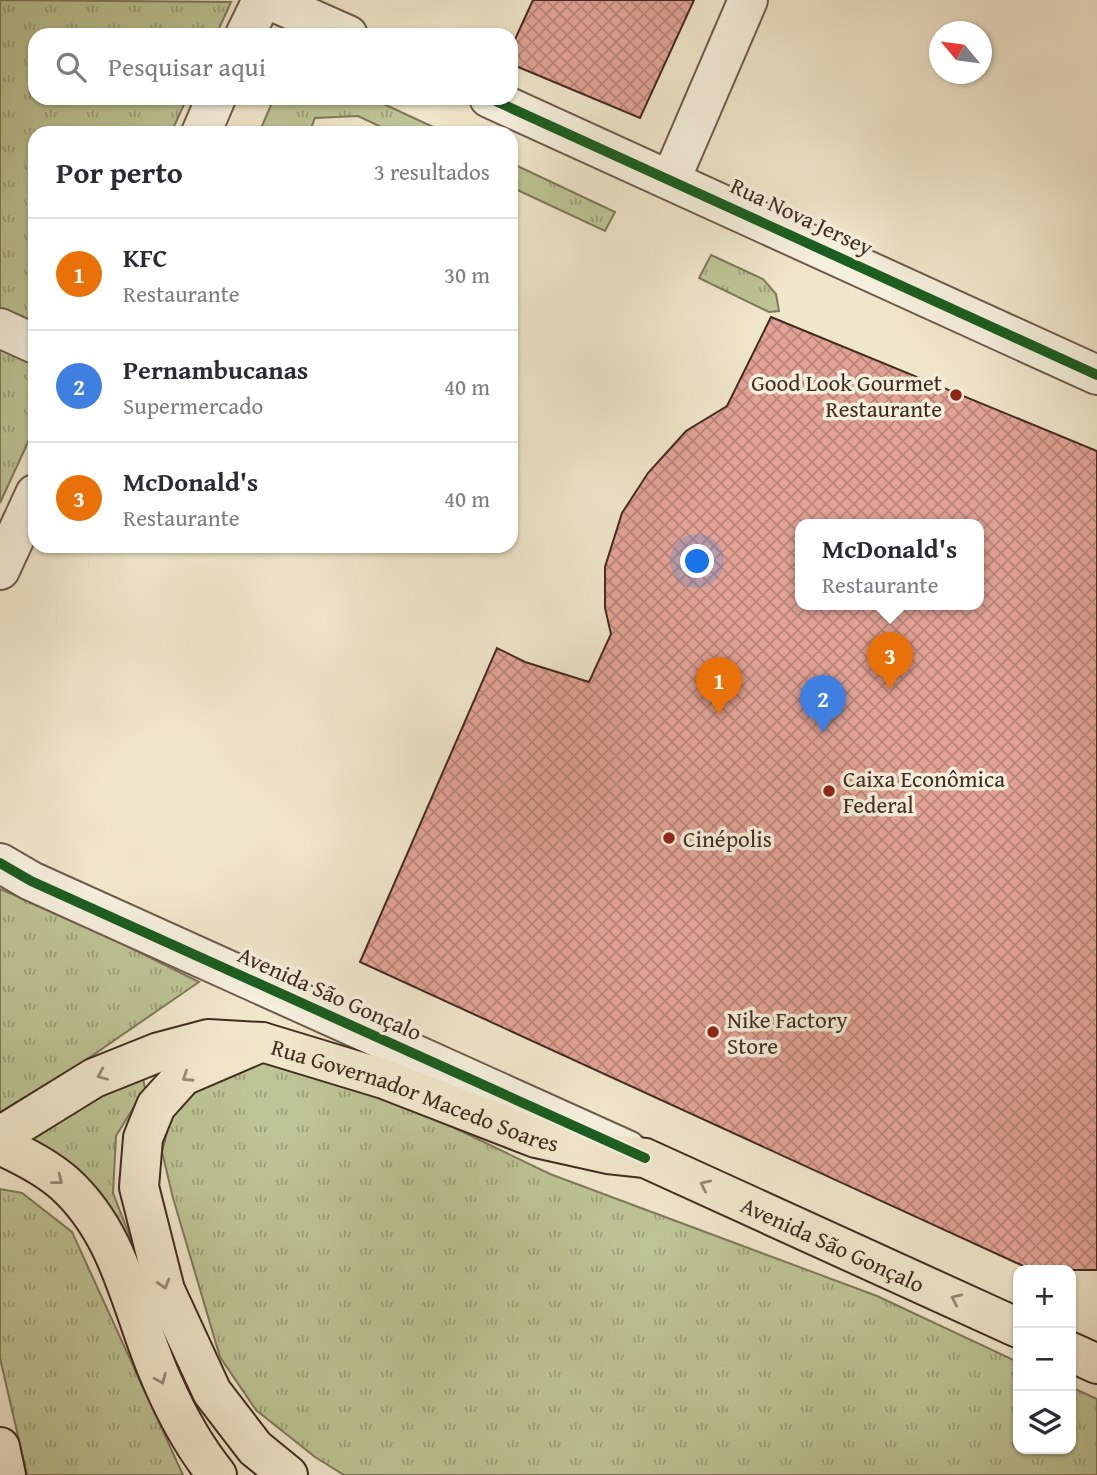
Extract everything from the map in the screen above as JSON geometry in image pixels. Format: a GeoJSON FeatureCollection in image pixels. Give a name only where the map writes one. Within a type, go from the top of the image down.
{"type":"FeatureCollection","features":[{"type":"Feature","properties":{"kind":"main road"},"geometry":{"type":"LineString","coordinates":[[0,1136],[93,1077],[159,1052],[208,1039],[262,1042]]}},
{"type":"Feature","properties":{"kind":"main road","name":"Rua Governador Macedo Soares"},"geometry":{"type":"LineString","coordinates":[[288,1475],[255,1448],[212,1392],[165,1290],[139,1187],[143,1138],[156,1106],[183,1076],[262,1042],[384,1079],[536,1138],[608,1154],[645,1158]]}},
{"type":"Feature","properties":{"kind":"main road"},"geometry":{"type":"LineString","coordinates":[[0,1145],[29,1158],[64,1183],[95,1218],[118,1259],[162,1382],[200,1455],[217,1475]]}},
{"type":"Feature","properties":{"kind":"main road","name":"Avenida São Gonçalo"},"geometry":{"type":"LineString","coordinates":[[645,1158],[1013,1326]]}},
{"type":"Feature","properties":{"kind":"main road"},"geometry":{"type":"LineString","coordinates":[[1076,1354],[1097,1364]]}},
{"type":"Feature","properties":{"kind":"main road"},"geometry":{"type":"LineString","coordinates":[[0,1447],[6,1475]]}},
{"type":"Feature","properties":{"kind":"street"},"geometry":{"type":"LineString","coordinates":[[248,28],[262,0]]}},
{"type":"Feature","properties":{"kind":"street"},"geometry":{"type":"LineString","coordinates":[[269,0],[332,28]]}},
{"type":"Feature","properties":{"kind":"street"},"geometry":{"type":"LineString","coordinates":[[671,179],[748,0]]}},
{"type":"Feature","properties":{"kind":"street"},"geometry":{"type":"LineString","coordinates":[[204,126],[213,105]]}},
{"type":"Feature","properties":{"kind":"street","name":"Rua Nova Jersey"},"geometry":{"type":"LineString","coordinates":[[505,105],[1097,374]]}},
{"type":"Feature","properties":{"kind":"street"},"geometry":{"type":"LineString","coordinates":[[0,328],[28,341]]}},
{"type":"Feature","properties":{"kind":"street"},"geometry":{"type":"LineString","coordinates":[[0,570],[28,509]]}},
{"type":"Feature","properties":{"kind":"street","name":"Avenida São Gonçalo"},"geometry":{"type":"LineString","coordinates":[[0,863],[31,881],[645,1158]]}},
{"type":"Feature","properties":{"kind":"green space"},"geometry":{"type":"Polygon","coordinates":[[[0,0],[231,2],[219,28],[28,28],[28,105],[184,105],[174,126],[28,126],[28,442],[0,503],[0,0]]]}},
{"type":"Feature","properties":{"kind":"green space"},"geometry":{"type":"Polygon","coordinates":[[[271,105],[386,105],[431,126],[379,126],[358,116],[315,118],[312,126],[262,126],[271,105]]]}},
{"type":"Feature","properties":{"kind":"green space"},"geometry":{"type":"Polygon","coordinates":[[[518,166],[615,212],[605,231],[518,190],[518,166]]]}},
{"type":"Feature","properties":{"kind":"green space"},"geometry":{"type":"Polygon","coordinates":[[[711,255],[763,279],[776,294],[779,311],[769,312],[699,278],[711,255]]]}},
{"type":"Feature","properties":{"kind":"green space"},"geometry":{"type":"Polygon","coordinates":[[[0,889],[103,934],[199,982],[19,1106],[0,1112],[0,889]]]}},
{"type":"Feature","properties":{"kind":"green space"},"geometry":{"type":"Polygon","coordinates":[[[252,1058],[409,1106],[550,1174],[877,1296],[1013,1360],[1013,1454],[1076,1454],[1076,1389],[1097,1399],[1097,1475],[344,1475],[315,1457],[256,1410],[220,1357],[162,1152],[172,1113],[208,1078],[252,1058]]]}},
{"type":"Feature","properties":{"kind":"green space"},"geometry":{"type":"Polygon","coordinates":[[[134,1076],[143,1077],[145,1089],[116,1136],[113,1193],[134,1247],[109,1213],[25,1144],[134,1076]]]}},
{"type":"Feature","properties":{"kind":"green space"},"geometry":{"type":"Polygon","coordinates":[[[0,1189],[22,1193],[72,1232],[183,1475],[27,1475],[0,1358],[0,1189]]]}},
{"type":"Feature","properties":{"kind":"building"},"geometry":{"type":"Polygon","coordinates":[[[533,0],[694,0],[640,118],[518,67],[518,33],[533,0]]]}},
{"type":"Feature","properties":{"kind":"building"},"geometry":{"type":"Polygon","coordinates":[[[771,317],[1097,451],[1097,1270],[1076,1270],[1076,1265],[1021,1265],[360,962],[497,648],[525,662],[589,682],[611,634],[605,608],[605,567],[622,513],[648,473],[686,431],[727,406],[771,317]]]}},
{"type":"Feature","properties":{"kind":"cycle path"},"geometry":{"type":"LineString","coordinates":[[504,105],[1097,375]]}},
{"type":"Feature","properties":{"kind":"cycle path"},"geometry":{"type":"LineString","coordinates":[[0,863],[31,881],[645,1158]]}},
{"type":"Feature","properties":{"kind":"place","name":"Good Look Gourmet Restaurante"},"geometry":{"type":"Point","coordinates":[956,395]}},
{"type":"Feature","properties":{"kind":"place","name":"McDonald's"},"geometry":{"type":"Point","coordinates":[890,690]}},
{"type":"Feature","properties":{"kind":"place","name":"KFC"},"geometry":{"type":"Point","coordinates":[719,715]}},
{"type":"Feature","properties":{"kind":"place","name":"Pernambucanas"},"geometry":{"type":"Point","coordinates":[823,733]}},
{"type":"Feature","properties":{"kind":"place","name":"Caixa Econômica Federal"},"geometry":{"type":"Point","coordinates":[829,791]}},
{"type":"Feature","properties":{"kind":"place","name":"Cinépolis"},"geometry":{"type":"Point","coordinates":[669,838]}},
{"type":"Feature","properties":{"kind":"place","name":"Nike Factory Store"},"geometry":{"type":"Point","coordinates":[713,1032]}}]}
